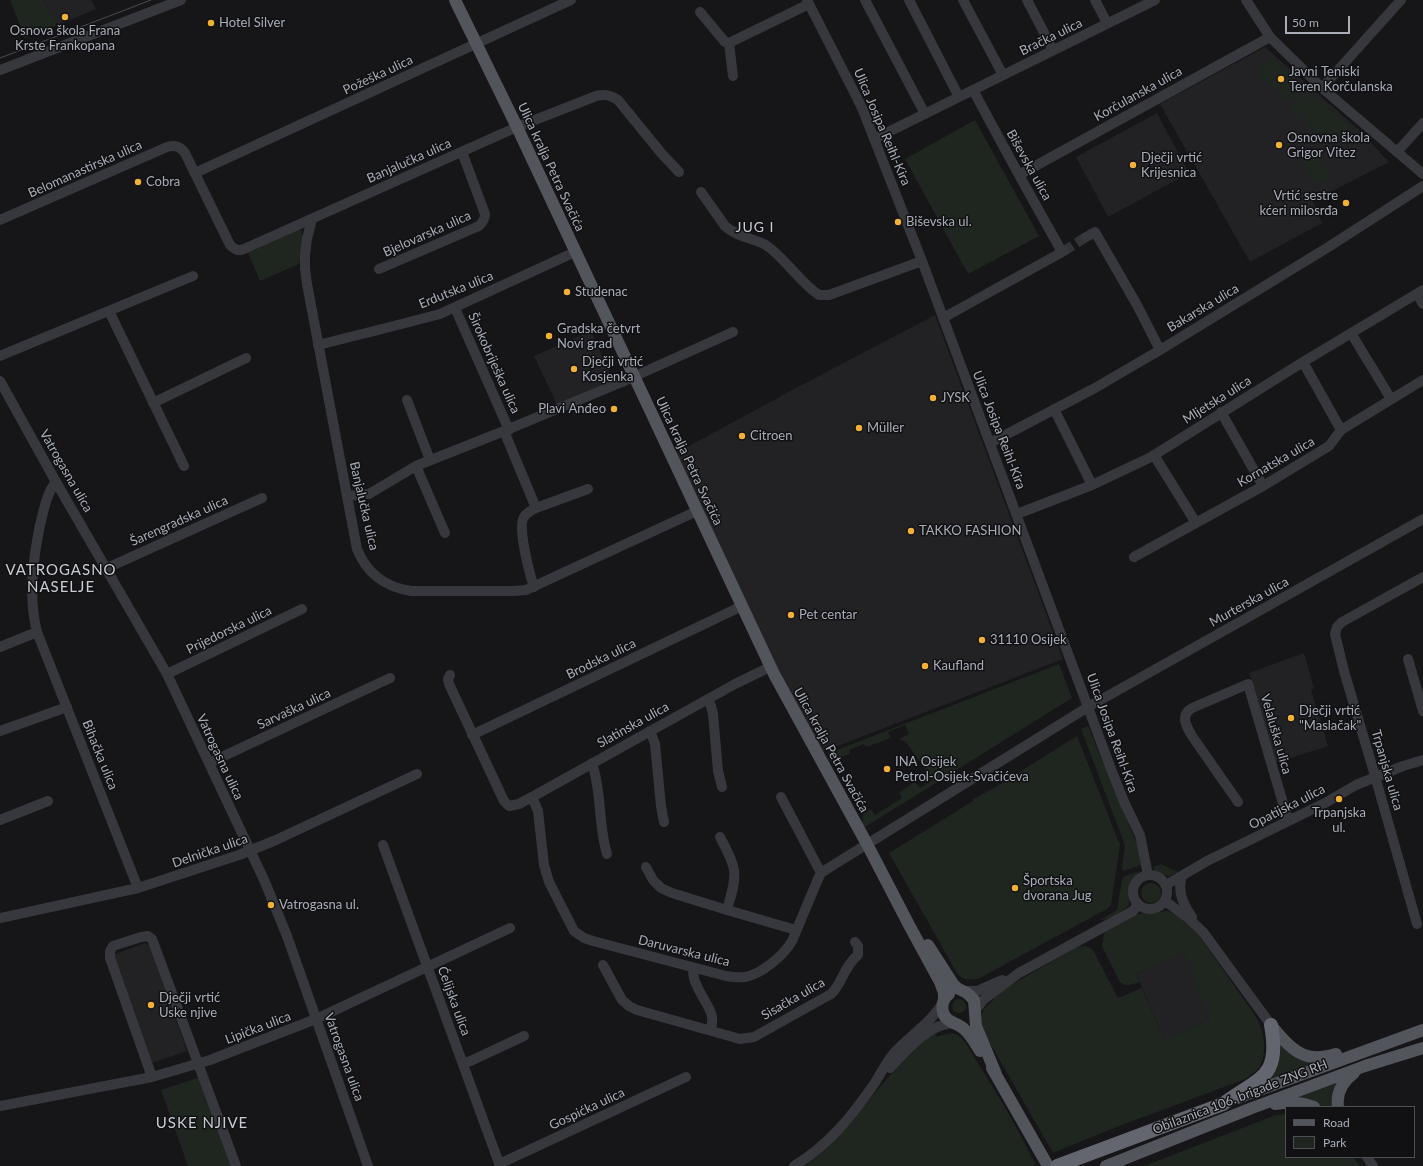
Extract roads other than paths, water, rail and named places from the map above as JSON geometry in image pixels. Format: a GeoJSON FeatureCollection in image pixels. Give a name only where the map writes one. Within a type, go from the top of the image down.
{"type":"FeatureCollection","features":[{"type":"Feature","properties":{"kind":"highway"},"geometry":{"type":"LineString","coordinates":[[1223,1104],[1234,1095],[1264,1076],[1274,1056],[1271,1025]]}},
{"type":"Feature","properties":{"kind":"highway","name":"Obilaznica 106. brigade ZNG RH"},"geometry":{"type":"LineString","coordinates":[[1057,1166],[1223,1104]]}},
{"type":"Feature","properties":{"kind":"main road","name":"Ulica kralja Petra Svačića"},"geometry":{"type":"LineString","coordinates":[[455,0],[517,127],[770,667],[867,844],[940,982],[944,993],[944,1000]]}},
{"type":"Feature","properties":{"kind":"main road","name":"Ulica kralja Petra Svačića"},"geometry":{"type":"LineString","coordinates":[[888,883],[915,922],[953,984],[963,991]]}},
{"type":"Feature","properties":{"kind":"main road"},"geometry":{"type":"LineString","coordinates":[[996,1074],[976,1026],[974,1000],[963,991],[951,992],[944,1000],[942,1006],[945,1016],[949,1020],[961,1026],[970,1036],[996,1074],[1048,1166]]}},
{"type":"Feature","properties":{"kind":"main road"},"geometry":{"type":"LineString","coordinates":[[955,1023],[966,1022],[975,1011]]}},
{"type":"Feature","properties":{"kind":"main road"},"geometry":{"type":"LineString","coordinates":[[1271,1025],[1284,1042],[1292,1049],[1311,1057],[1321,1058],[1355,1048],[1372,1048]]}},
{"type":"Feature","properties":{"kind":"main road","name":"Obilaznica 106. brigade ZNG RH"},"geometry":{"type":"LineString","coordinates":[[1223,1104],[1423,1030]]}},
{"type":"Feature","properties":{"kind":"main road","name":"Obilaznica 106. brigade ZNG RH"},"geometry":{"type":"LineString","coordinates":[[1106,1166],[1252,1108],[1365,1066],[1423,1048]]}},
{"type":"Feature","properties":{"kind":"main road"},"geometry":{"type":"LineString","coordinates":[[1338,1106],[1338,1094],[1343,1084],[1349,1077],[1365,1066]]}},
{"type":"Feature","properties":{"kind":"main road"},"geometry":{"type":"LineString","coordinates":[[1252,1108],[1292,1103],[1310,1106]]}},
{"type":"Feature","properties":{"kind":"street"},"geometry":{"type":"LineString","coordinates":[[0,70],[181,0]]}},
{"type":"Feature","properties":{"kind":"street","name":"Požeška ulica"},"geometry":{"type":"LineString","coordinates":[[195,173],[572,0]]}},
{"type":"Feature","properties":{"kind":"street"},"geometry":{"type":"LineString","coordinates":[[865,0],[925,114]]}},
{"type":"Feature","properties":{"kind":"street"},"geometry":{"type":"LineString","coordinates":[[909,0],[960,97]]}},
{"type":"Feature","properties":{"kind":"street"},"geometry":{"type":"LineString","coordinates":[[963,0],[1003,75]]}},
{"type":"Feature","properties":{"kind":"street"},"geometry":{"type":"LineString","coordinates":[[1027,0],[1053,50]]}},
{"type":"Feature","properties":{"kind":"street"},"geometry":{"type":"LineString","coordinates":[[1095,0],[1107,24]]}},
{"type":"Feature","properties":{"kind":"street","name":"Bračka ulica"},"geometry":{"type":"LineString","coordinates":[[874,139],[1155,0]]}},
{"type":"Feature","properties":{"kind":"street"},"geometry":{"type":"LineString","coordinates":[[1246,0],[1270,37],[1322,88],[1423,174]]}},
{"type":"Feature","properties":{"kind":"street"},"geometry":{"type":"LineString","coordinates":[[1322,88],[1401,0]]}},
{"type":"Feature","properties":{"kind":"street"},"geometry":{"type":"LineString","coordinates":[[729,43],[808,2]]}},
{"type":"Feature","properties":{"kind":"street","name":"Ulica Josipa Reihl-Kira"},"geometry":{"type":"LineString","coordinates":[[808,2],[853,90],[922,261],[1122,797],[1140,835],[1148,876]]}},
{"type":"Feature","properties":{"kind":"street"},"geometry":{"type":"LineString","coordinates":[[700,12],[725,42],[729,43]]}},
{"type":"Feature","properties":{"kind":"street","name":"Korčulanska ulica"},"geometry":{"type":"LineString","coordinates":[[1019,174],[1270,37]]}},
{"type":"Feature","properties":{"kind":"street"},"geometry":{"type":"LineString","coordinates":[[729,43],[733,76]]}},
{"type":"Feature","properties":{"kind":"street","name":"Biševska ulica"},"geometry":{"type":"LineString","coordinates":[[943,318],[1063,252],[973,90]]}},
{"type":"Feature","properties":{"kind":"street","name":"Banjalučka ulica"},"geometry":{"type":"LineString","coordinates":[[195,173],[230,245],[238,250],[244,249],[517,127],[596,96],[605,94],[618,100],[662,154],[679,172]]}},
{"type":"Feature","properties":{"kind":"street"},"geometry":{"type":"LineString","coordinates":[[1397,152],[1423,123]]}},
{"type":"Feature","properties":{"kind":"street","name":"Belomanastirska ulica"},"geometry":{"type":"LineString","coordinates":[[0,220],[167,147],[176,146],[181,148],[195,173]]}},
{"type":"Feature","properties":{"kind":"street","name":"Bjelovarska ulica"},"geometry":{"type":"LineString","coordinates":[[379,269],[479,226],[482,223],[485,214],[462,152]]}},
{"type":"Feature","properties":{"kind":"street","name":"Bakarska ulica"},"geometry":{"type":"LineString","coordinates":[[990,443],[1095,388],[1160,350],[1330,246],[1423,186]]}},
{"type":"Feature","properties":{"kind":"street"},"geometry":{"type":"LineString","coordinates":[[701,192],[725,226],[735,234],[763,244],[819,295],[829,295],[922,261]]}},
{"type":"Feature","properties":{"kind":"street","name":"Banjalučka ulica"},"geometry":{"type":"LineString","coordinates":[[312,219],[307,239],[305,268],[347,496],[360,556],[373,573],[387,585],[402,590],[411,591],[526,590],[697,511]]}},
{"type":"Feature","properties":{"kind":"street"},"geometry":{"type":"LineString","coordinates":[[1086,237],[1095,232],[1137,305],[1160,350]]}},
{"type":"Feature","properties":{"kind":"street","name":"Erdutska ulica"},"geometry":{"type":"LineString","coordinates":[[318,345],[382,330],[440,314],[575,252]]}},
{"type":"Feature","properties":{"kind":"street"},"geometry":{"type":"LineString","coordinates":[[0,356],[192,276]]}},
{"type":"Feature","properties":{"kind":"street"},"geometry":{"type":"LineString","coordinates":[[1420,292],[1423,304]]}},
{"type":"Feature","properties":{"kind":"street","name":"Mljetska ulica"},"geometry":{"type":"LineString","coordinates":[[1017,514],[1092,485],[1154,455],[1221,412],[1420,292]]}},
{"type":"Feature","properties":{"kind":"street","name":"Širokobriješka ulica"},"geometry":{"type":"LineString","coordinates":[[455,308],[507,430]]}},
{"type":"Feature","properties":{"kind":"street"},"geometry":{"type":"LineString","coordinates":[[109,311],[184,466]]}},
{"type":"Feature","properties":{"kind":"street","name":"Širokobriješka ulica"},"geometry":{"type":"LineString","coordinates":[[347,496],[368,494],[416,466],[634,377],[733,332]]}},
{"type":"Feature","properties":{"kind":"street"},"geometry":{"type":"LineString","coordinates":[[1351,333],[1391,399]]}},
{"type":"Feature","properties":{"kind":"street"},"geometry":{"type":"LineString","coordinates":[[153,403],[246,358]]}},
{"type":"Feature","properties":{"kind":"street"},"geometry":{"type":"LineString","coordinates":[[1303,362],[1341,430]]}},
{"type":"Feature","properties":{"kind":"street","name":"Kornatska ulica"},"geometry":{"type":"LineString","coordinates":[[1134,557],[1264,486],[1329,446],[1341,430],[1423,380]]}},
{"type":"Feature","properties":{"kind":"street","name":"Vatrogasna ulica"},"geometry":{"type":"LineString","coordinates":[[0,381],[56,482],[167,674],[209,763],[276,908],[368,1166]]}},
{"type":"Feature","properties":{"kind":"street"},"geometry":{"type":"LineString","coordinates":[[407,400],[430,460]]}},
{"type":"Feature","properties":{"kind":"street"},"geometry":{"type":"LineString","coordinates":[[1054,409],[1092,485]]}},
{"type":"Feature","properties":{"kind":"street"},"geometry":{"type":"LineString","coordinates":[[1221,412],[1264,486]]}},
{"type":"Feature","properties":{"kind":"street"},"geometry":{"type":"LineString","coordinates":[[507,430],[536,508]]}},
{"type":"Feature","properties":{"kind":"street"},"geometry":{"type":"LineString","coordinates":[[1154,455],[1196,523]]}},
{"type":"Feature","properties":{"kind":"street"},"geometry":{"type":"LineString","coordinates":[[416,466],[445,533]]}},
{"type":"Feature","properties":{"kind":"street","name":"Bihačka ulica"},"geometry":{"type":"LineString","coordinates":[[56,482],[51,488],[44,508],[33,568],[33,605],[37,632],[138,888]]}},
{"type":"Feature","properties":{"kind":"street"},"geometry":{"type":"LineString","coordinates":[[534,587],[522,536],[521,524],[523,518],[526,514],[536,508],[588,489]]}},
{"type":"Feature","properties":{"kind":"street","name":"Šarengradska ulica"},"geometry":{"type":"LineString","coordinates":[[107,568],[262,498]]}},
{"type":"Feature","properties":{"kind":"street","name":"Murterska ulica"},"geometry":{"type":"LineString","coordinates":[[867,844],[1088,707],[1423,519]]}},
{"type":"Feature","properties":{"kind":"street","name":"Trpanjska ulica"},"geometry":{"type":"LineString","coordinates":[[1417,924],[1344,671],[1336,634],[1338,627],[1342,622],[1423,577]]}},
{"type":"Feature","properties":{"kind":"street","name":"Brodska ulica"},"geometry":{"type":"LineString","coordinates":[[472,735],[742,606]]}},
{"type":"Feature","properties":{"kind":"street","name":"Prijedorska ulica"},"geometry":{"type":"LineString","coordinates":[[167,674],[302,609]]}},
{"type":"Feature","properties":{"kind":"street"},"geometry":{"type":"LineString","coordinates":[[0,647],[37,632]]}},
{"type":"Feature","properties":{"kind":"street"},"geometry":{"type":"LineString","coordinates":[[1408,659],[1423,711]]}},
{"type":"Feature","properties":{"kind":"street","name":"Slatinska ulica"},"geometry":{"type":"LineString","coordinates":[[472,735],[504,801],[508,806],[519,804],[735,684],[770,667]]}},
{"type":"Feature","properties":{"kind":"street"},"geometry":{"type":"LineString","coordinates":[[450,675],[448,679],[449,684],[472,735]]}},
{"type":"Feature","properties":{"kind":"street","name":"Sarvaška ulica"},"geometry":{"type":"LineString","coordinates":[[209,763],[390,678]]}},
{"type":"Feature","properties":{"kind":"street","name":"Velaluška ulica"},"geometry":{"type":"LineString","coordinates":[[1238,802],[1190,732],[1185,721],[1185,715],[1188,710],[1192,708],[1248,684],[1289,820]]}},
{"type":"Feature","properties":{"kind":"street"},"geometry":{"type":"LineString","coordinates":[[708,699],[711,706],[718,771],[722,787]]}},
{"type":"Feature","properties":{"kind":"street"},"geometry":{"type":"LineString","coordinates":[[0,731],[67,707]]}},
{"type":"Feature","properties":{"kind":"street"},"geometry":{"type":"LineString","coordinates":[[650,731],[655,744],[664,822]]}},
{"type":"Feature","properties":{"kind":"street","name":"Opatijska ulica"},"geometry":{"type":"LineString","coordinates":[[1166,885],[1207,861],[1375,776],[1423,760]]}},
{"type":"Feature","properties":{"kind":"street"},"geometry":{"type":"LineString","coordinates":[[592,763],[607,854]]}},
{"type":"Feature","properties":{"kind":"street","name":"Delnička ulica"},"geometry":{"type":"LineString","coordinates":[[0,918],[138,888],[250,851],[417,774]]}},
{"type":"Feature","properties":{"kind":"street","name":"Daruvarska ulica"},"geometry":{"type":"LineString","coordinates":[[532,797],[538,810],[545,873],[574,930],[584,938],[593,941],[693,968],[737,978],[747,977],[768,966],[788,950],[821,873]]}},
{"type":"Feature","properties":{"kind":"street"},"geometry":{"type":"LineString","coordinates":[[781,797],[821,873],[867,844]]}},
{"type":"Feature","properties":{"kind":"street"},"geometry":{"type":"LineString","coordinates":[[1,818],[48,802]]}},
{"type":"Feature","properties":{"kind":"street"},"geometry":{"type":"LineString","coordinates":[[720,837],[734,870],[734,879],[727,910]]}},
{"type":"Feature","properties":{"kind":"street","name":"Ćelijska ulica"},"geometry":{"type":"LineString","coordinates":[[384,845],[500,1165]]}},
{"type":"Feature","properties":{"kind":"street"},"geometry":{"type":"LineString","coordinates":[[646,867],[653,880],[661,888],[672,893],[796,930]]}},
{"type":"Feature","properties":{"kind":"street"},"geometry":{"type":"LineString","coordinates":[[1148,876],[1157,876],[1166,885],[1168,894],[1165,901],[1160,906],[1146,909],[1135,900],[1134,889],[1138,880],[1148,876]]}},
{"type":"Feature","properties":{"kind":"street"},"geometry":{"type":"LineString","coordinates":[[1182,876],[1179,885],[1186,909],[1271,1025]]}},
{"type":"Feature","properties":{"kind":"street"},"geometry":{"type":"LineString","coordinates":[[1165,901],[1197,926]]}},
{"type":"Feature","properties":{"kind":"street"},"geometry":{"type":"LineString","coordinates":[[963,991],[976,991],[1019,973],[1132,911],[1138,904]]}},
{"type":"Feature","properties":{"kind":"street","name":"Lipička ulica"},"geometry":{"type":"LineString","coordinates":[[0,1106],[152,1077],[199,1063],[316,1019],[510,928]]}},
{"type":"Feature","properties":{"kind":"street"},"geometry":{"type":"LineString","coordinates":[[152,1077],[110,958],[110,951],[114,946],[148,936],[152,939],[236,1166]]}},
{"type":"Feature","properties":{"kind":"street","name":"Sisačka ulica"},"geometry":{"type":"LineString","coordinates":[[603,965],[622,1000],[629,1006],[637,1010],[740,1039],[754,1037],[830,994],[836,989],[845,970],[852,960],[858,955],[858,946],[856,942]]}},
{"type":"Feature","properties":{"kind":"street"},"geometry":{"type":"LineString","coordinates":[[693,968],[697,986],[710,1010],[712,1017],[713,1024],[710,1030]]}},
{"type":"Feature","properties":{"kind":"street"},"geometry":{"type":"LineString","coordinates":[[975,1011],[982,1000],[1019,973]]}},
{"type":"Feature","properties":{"kind":"street"},"geometry":{"type":"LineString","coordinates":[[874,1084],[890,1057],[934,1016],[940,1009],[944,1000]]}},
{"type":"Feature","properties":{"kind":"street"},"geometry":{"type":"LineString","coordinates":[[794,1166],[819,1149],[837,1132],[874,1084],[912,1045],[942,1025],[955,1023]]}},
{"type":"Feature","properties":{"kind":"street"},"geometry":{"type":"LineString","coordinates":[[464,1064],[524,1036]]}},
{"type":"Feature","properties":{"kind":"street","name":"Gospićka ulica"},"geometry":{"type":"LineString","coordinates":[[500,1165],[686,1077]]}},
{"type":"Feature","properties":{"kind":"street"},"geometry":{"type":"LineString","coordinates":[[1368,1158],[1374,1166]]}},
{"type":"Feature","properties":{"kind":"tunnel"},"geometry":{"type":"LineString","coordinates":[[1064,251],[1086,237]]}},
{"type":"Feature","properties":{"kind":"tram line"},"geometry":{"type":"LineString","coordinates":[[0,58],[151,0]]}},
{"type":"Feature","properties":{"kind":"place","name":"Osnova škola Frana Krste Frankopana"},"geometry":{"type":"Point","coordinates":[65,17]}},
{"type":"Feature","properties":{"kind":"place","name":"Hotel Silver"},"geometry":{"type":"Point","coordinates":[211,23]}},
{"type":"Feature","properties":{"kind":"place","name":"Javni Teniski Teren Korčulanska"},"geometry":{"type":"Point","coordinates":[1281,79]}},
{"type":"Feature","properties":{"kind":"place","name":"Osnovna škola Grigor Vitez"},"geometry":{"type":"Point","coordinates":[1279,145]}},
{"type":"Feature","properties":{"kind":"place","name":"Dječji vrtić Krijesnica"},"geometry":{"type":"Point","coordinates":[1133,165]}},
{"type":"Feature","properties":{"kind":"place","name":"Cobra"},"geometry":{"type":"Point","coordinates":[138,182]}},
{"type":"Feature","properties":{"kind":"place","name":"Vrtić sestre kćeri milosrđa"},"geometry":{"type":"Point","coordinates":[1346,203]}},
{"type":"Feature","properties":{"kind":"place","name":"Biševska ul."},"geometry":{"type":"Point","coordinates":[898,222]}},
{"type":"Feature","properties":{"kind":"place","name":"Studenac"},"geometry":{"type":"Point","coordinates":[567,292]}},
{"type":"Feature","properties":{"kind":"place","name":"Gradska četvrt Novi grad"},"geometry":{"type":"Point","coordinates":[549,336]}},
{"type":"Feature","properties":{"kind":"place","name":"Dječji vrtić Kosjenka"},"geometry":{"type":"Point","coordinates":[574,369]}},
{"type":"Feature","properties":{"kind":"place","name":"JYSK"},"geometry":{"type":"Point","coordinates":[933,398]}},
{"type":"Feature","properties":{"kind":"place","name":"Plavi Anđeo"},"geometry":{"type":"Point","coordinates":[614,409]}},
{"type":"Feature","properties":{"kind":"place","name":"Müller"},"geometry":{"type":"Point","coordinates":[859,428]}},
{"type":"Feature","properties":{"kind":"place","name":"Citroen"},"geometry":{"type":"Point","coordinates":[742,436]}},
{"type":"Feature","properties":{"kind":"place","name":"TAKKO FASHION"},"geometry":{"type":"Point","coordinates":[911,531]}},
{"type":"Feature","properties":{"kind":"place","name":"Pet centar"},"geometry":{"type":"Point","coordinates":[791,615]}},
{"type":"Feature","properties":{"kind":"place","name":"31110 Osijek"},"geometry":{"type":"Point","coordinates":[982,640]}},
{"type":"Feature","properties":{"kind":"place","name":"Kaufland"},"geometry":{"type":"Point","coordinates":[925,666]}},
{"type":"Feature","properties":{"kind":"place","name":"Dječji vrtić \"Maslačak\""},"geometry":{"type":"Point","coordinates":[1291,718]}},
{"type":"Feature","properties":{"kind":"place","name":"INA Osijek Petrol-Osijek-Svačićeva"},"geometry":{"type":"Point","coordinates":[887,769]}},
{"type":"Feature","properties":{"kind":"place","name":"Trpanjska ul."},"geometry":{"type":"Point","coordinates":[1339,799]}},
{"type":"Feature","properties":{"kind":"place","name":"Športska dvorana Jug"},"geometry":{"type":"Point","coordinates":[1015,888]}},
{"type":"Feature","properties":{"kind":"place","name":"Vatrogasna ul."},"geometry":{"type":"Point","coordinates":[271,905]}},
{"type":"Feature","properties":{"kind":"place","name":"Dječji vrtić Uske njive"},"geometry":{"type":"Point","coordinates":[151,1005]}},
{"type":"Feature","properties":{"kind":"district","name":"JUG I"},"geometry":{"type":"Point","coordinates":[755,227]}},
{"type":"Feature","properties":{"kind":"district","name":"VATROGASNO NASELJE"},"geometry":{"type":"Point","coordinates":[61,578]}},
{"type":"Feature","properties":{"kind":"district","name":"USKE NJIVE"},"geometry":{"type":"Point","coordinates":[202,1123]}}]}
